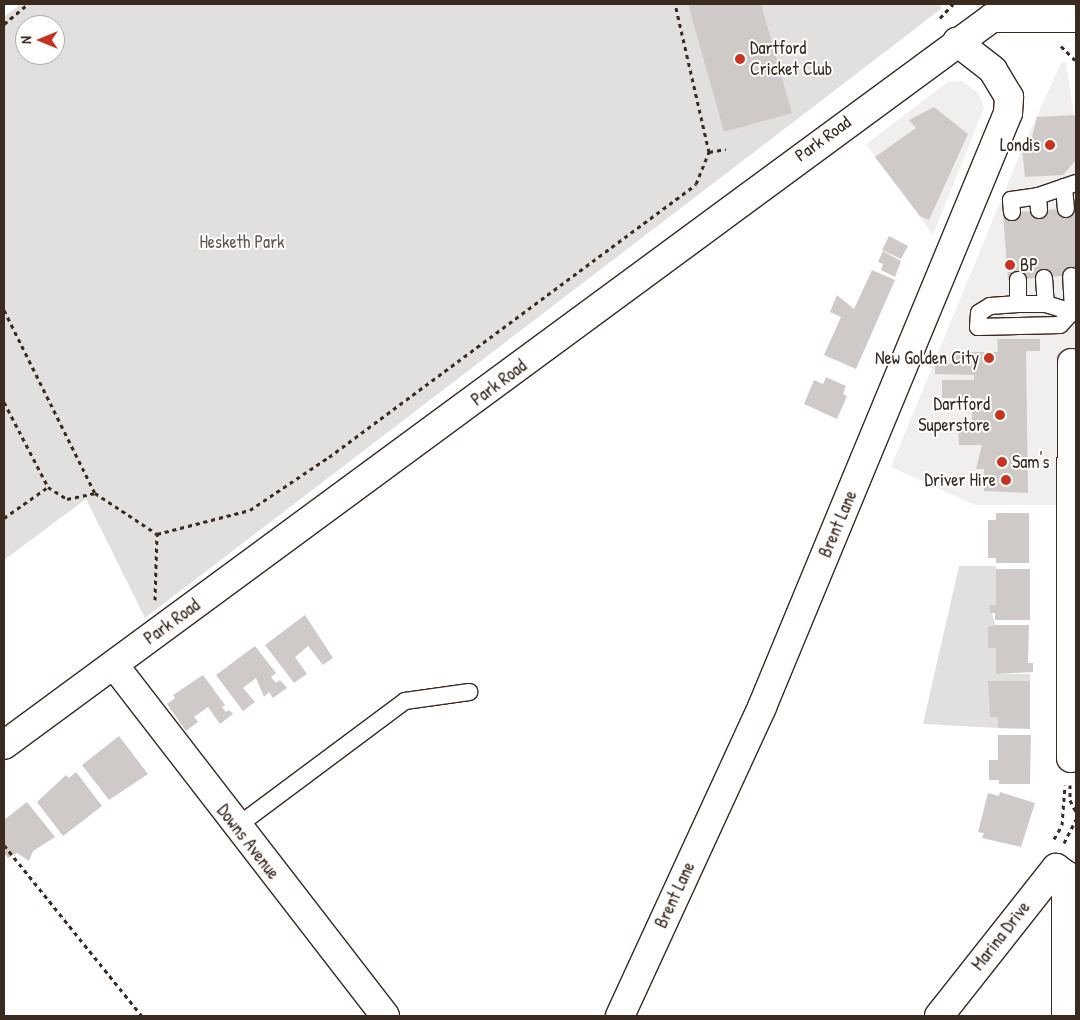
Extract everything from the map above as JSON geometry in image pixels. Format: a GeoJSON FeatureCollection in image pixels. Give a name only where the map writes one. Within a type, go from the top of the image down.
{"type":"FeatureCollection","features":[{"type":"Feature","properties":{"kind":"street"},"geometry":{"type":"LineString","coordinates":[[1074,4],[1076,8]]}},
{"type":"Feature","properties":{"kind":"street","name":"Park Road"},"geometry":{"type":"LineString","coordinates":[[4,745],[957,42],[991,8],[1076,18]]}},
{"type":"Feature","properties":{"kind":"street","name":"Brent Lane"},"geometry":{"type":"LineString","coordinates":[[620,1016],[765,698],[1008,113],[1009,97],[993,70],[957,42]]}},
{"type":"Feature","properties":{"kind":"street"},"geometry":{"type":"LineString","coordinates":[[1071,758],[1074,445],[1072,363]]}},
{"type":"Feature","properties":{"kind":"street","name":"Downs Avenue"},"geometry":{"type":"LineString","coordinates":[[114,665],[236,827],[385,1016]]}},
{"type":"Feature","properties":{"kind":"street","name":"Marina Drive"},"geometry":{"type":"LineString","coordinates":[[939,1016],[1054,868],[1060,868],[1066,875],[1066,1016]]}},
{"type":"Feature","properties":{"kind":"lane"},"geometry":{"type":"LineString","coordinates":[[1012,212],[1011,200],[1039,203],[1070,185]]}},
{"type":"Feature","properties":{"kind":"lane"},"geometry":{"type":"LineString","coordinates":[[1066,209],[1070,185]]}},
{"type":"Feature","properties":{"kind":"lane"},"geometry":{"type":"LineString","coordinates":[[1070,276],[1075,312]]}},
{"type":"Feature","properties":{"kind":"lane"},"geometry":{"type":"LineString","coordinates":[[1044,278],[1046,304]]}},
{"type":"Feature","properties":{"kind":"lane"},"geometry":{"type":"LineString","coordinates":[[1018,280],[1018,304]]}},
{"type":"Feature","properties":{"kind":"lane"},"geometry":{"type":"LineString","coordinates":[[1046,304],[1075,312],[1060,325],[978,327],[979,313],[990,306],[1046,304]]}},
{"type":"Feature","properties":{"kind":"lane"},"geometry":{"type":"LineString","coordinates":[[236,827],[405,701],[469,692]]}},
{"type":"Feature","properties":{"kind":"path"},"geometry":{"type":"LineString","coordinates":[[4,24],[28,4]]}},
{"type":"Feature","properties":{"kind":"path"},"geometry":{"type":"LineString","coordinates":[[4,310],[95,493],[157,534],[250,510],[329,457],[696,184],[708,152],[675,4]]}},
{"type":"Feature","properties":{"kind":"path"},"geometry":{"type":"LineString","coordinates":[[708,152],[726,148]]}},
{"type":"Feature","properties":{"kind":"path"},"geometry":{"type":"LineString","coordinates":[[4,402],[48,487],[67,499],[95,493]]}},
{"type":"Feature","properties":{"kind":"path"},"geometry":{"type":"LineString","coordinates":[[4,518],[48,487]]}},
{"type":"Feature","properties":{"kind":"path"},"geometry":{"type":"LineString","coordinates":[[150,638],[157,534]]}},
{"type":"Feature","properties":{"kind":"path"},"geometry":{"type":"LineString","coordinates":[[1039,887],[1062,825],[1062,794],[1071,758]]}},
{"type":"Feature","properties":{"kind":"path"},"geometry":{"type":"LineString","coordinates":[[4,844],[142,1016]]}},
{"type":"Feature","properties":{"kind":"shaded area"},"geometry":{"type":"Polygon","coordinates":[[[1066,62],[1076,129],[1076,351],[1059,351],[1060,505],[975,505],[891,467],[1022,149],[1061,63],[1066,62]]]}},
{"type":"Feature","properties":{"kind":"shaded area"},"geometry":{"type":"Polygon","coordinates":[[[962,81],[979,94],[984,108],[933,235],[866,144],[948,82],[962,81]]]}},
{"type":"Feature","properties":{"kind":"green space","name":"Hesketh Park"},"geometry":{"type":"Polygon","coordinates":[[[21,4],[940,4],[941,9],[145,618],[86,499],[4,560],[4,17],[21,4]]]}},
{"type":"Feature","properties":{"kind":"green space"},"geometry":{"type":"Polygon","coordinates":[[[959,566],[996,566],[996,605],[990,606],[996,627],[988,627],[988,648],[996,648],[996,674],[1030,674],[1030,681],[989,681],[990,717],[998,717],[998,728],[923,724],[959,566]]]}},
{"type":"Feature","properties":{"kind":"building","name":"Dartford Cricket Club"},"geometry":{"type":"Polygon","coordinates":[[[688,4],[761,4],[792,113],[724,132],[688,4]]]}},
{"type":"Feature","properties":{"kind":"building"},"geometry":{"type":"Polygon","coordinates":[[[934,107],[968,134],[929,220],[920,216],[875,157],[916,128],[909,120],[934,107]]]}},
{"type":"Feature","properties":{"kind":"building","name":"Londis"},"geometry":{"type":"Polygon","coordinates":[[[1076,115],[1076,160],[1063,175],[1025,177],[1022,149],[1031,141],[1037,117],[1076,115]]]}},
{"type":"Feature","properties":{"kind":"building"},"geometry":{"type":"Polygon","coordinates":[[[1076,208],[1076,275],[1008,280],[1003,213],[1076,208]]]}},
{"type":"Feature","properties":{"kind":"building"},"geometry":{"type":"Polygon","coordinates":[[[889,236],[908,246],[901,259],[882,250],[889,236]]]}},
{"type":"Feature","properties":{"kind":"building"},"geometry":{"type":"Polygon","coordinates":[[[883,251],[901,261],[895,277],[881,270],[883,264],[878,262],[883,251]]]}},
{"type":"Feature","properties":{"kind":"building"},"geometry":{"type":"Polygon","coordinates":[[[872,270],[895,280],[856,369],[824,355],[841,317],[830,312],[837,295],[854,309],[872,270]]]}},
{"type":"Feature","properties":{"kind":"building"},"geometry":{"type":"Polygon","coordinates":[[[997,339],[1040,339],[1040,351],[1026,351],[1028,493],[984,491],[984,469],[976,469],[982,445],[959,445],[958,423],[972,423],[972,407],[980,407],[981,398],[942,398],[942,380],[974,380],[974,375],[935,374],[935,364],[951,364],[952,352],[998,352],[997,339]]]}},
{"type":"Feature","properties":{"kind":"building"},"geometry":{"type":"Polygon","coordinates":[[[826,377],[846,386],[843,394],[847,396],[837,419],[804,404],[814,380],[823,384],[826,377]]]}},
{"type":"Feature","properties":{"kind":"building"},"geometry":{"type":"Polygon","coordinates":[[[996,513],[1029,513],[1029,563],[996,563],[996,558],[988,558],[988,520],[996,520],[996,513]]]}},
{"type":"Feature","properties":{"kind":"building"},"geometry":{"type":"Polygon","coordinates":[[[996,569],[1030,569],[1030,620],[995,620],[995,613],[990,613],[990,605],[996,605],[996,569]]]}},
{"type":"Feature","properties":{"kind":"building"},"geometry":{"type":"Polygon","coordinates":[[[305,615],[333,658],[323,665],[308,646],[295,657],[307,674],[294,683],[265,645],[305,615]]]}},
{"type":"Feature","properties":{"kind":"building"},"geometry":{"type":"Polygon","coordinates":[[[996,625],[1029,625],[1028,663],[1033,663],[1033,672],[996,674],[996,648],[988,648],[988,627],[996,625]]]}},
{"type":"Feature","properties":{"kind":"building"},"geometry":{"type":"Polygon","coordinates":[[[255,646],[276,673],[271,677],[276,683],[280,680],[287,688],[273,698],[269,692],[264,697],[256,678],[243,688],[255,702],[243,711],[216,675],[255,646]]]}},
{"type":"Feature","properties":{"kind":"building"},"geometry":{"type":"Polygon","coordinates":[[[203,675],[225,705],[222,707],[226,712],[229,710],[233,714],[220,724],[208,707],[194,717],[198,722],[186,731],[167,704],[175,698],[173,695],[203,675]]]}},
{"type":"Feature","properties":{"kind":"building"},"geometry":{"type":"Polygon","coordinates":[[[988,681],[1030,681],[1030,729],[998,728],[998,717],[990,717],[988,681]]]}},
{"type":"Feature","properties":{"kind":"building"},"geometry":{"type":"Polygon","coordinates":[[[998,735],[1031,735],[1030,784],[999,784],[999,780],[989,780],[989,760],[998,760],[998,735]]]}},
{"type":"Feature","properties":{"kind":"building"},"geometry":{"type":"Polygon","coordinates":[[[119,736],[148,774],[109,800],[82,765],[119,736]]]}},
{"type":"Feature","properties":{"kind":"building"},"geometry":{"type":"Polygon","coordinates":[[[76,772],[102,806],[63,836],[37,802],[66,775],[69,778],[76,772]]]}},
{"type":"Feature","properties":{"kind":"building"},"geometry":{"type":"Polygon","coordinates":[[[1000,792],[1035,803],[1021,847],[982,838],[984,833],[978,832],[988,793],[999,796],[1000,792]]]}},
{"type":"Feature","properties":{"kind":"building"},"geometry":{"type":"Polygon","coordinates":[[[27,802],[55,837],[33,851],[29,861],[17,853],[8,858],[4,853],[4,820],[27,802]]]}},
{"type":"Feature","properties":{"kind":"place","name":"Dartford Cricket Club"},"geometry":{"type":"Point","coordinates":[740,59]}},
{"type":"Feature","properties":{"kind":"place","name":"Londis"},"geometry":{"type":"Point","coordinates":[1050,145]}},
{"type":"Feature","properties":{"kind":"place","name":"BP"},"geometry":{"type":"Point","coordinates":[1010,265]}},
{"type":"Feature","properties":{"kind":"place","name":"New Golden City"},"geometry":{"type":"Point","coordinates":[989,358]}},
{"type":"Feature","properties":{"kind":"place","name":"Dartford Superstore"},"geometry":{"type":"Point","coordinates":[1000,415]}},
{"type":"Feature","properties":{"kind":"place","name":"Sam's"},"geometry":{"type":"Point","coordinates":[1002,462]}},
{"type":"Feature","properties":{"kind":"place","name":"Driver Hire"},"geometry":{"type":"Point","coordinates":[1006,480]}}]}
